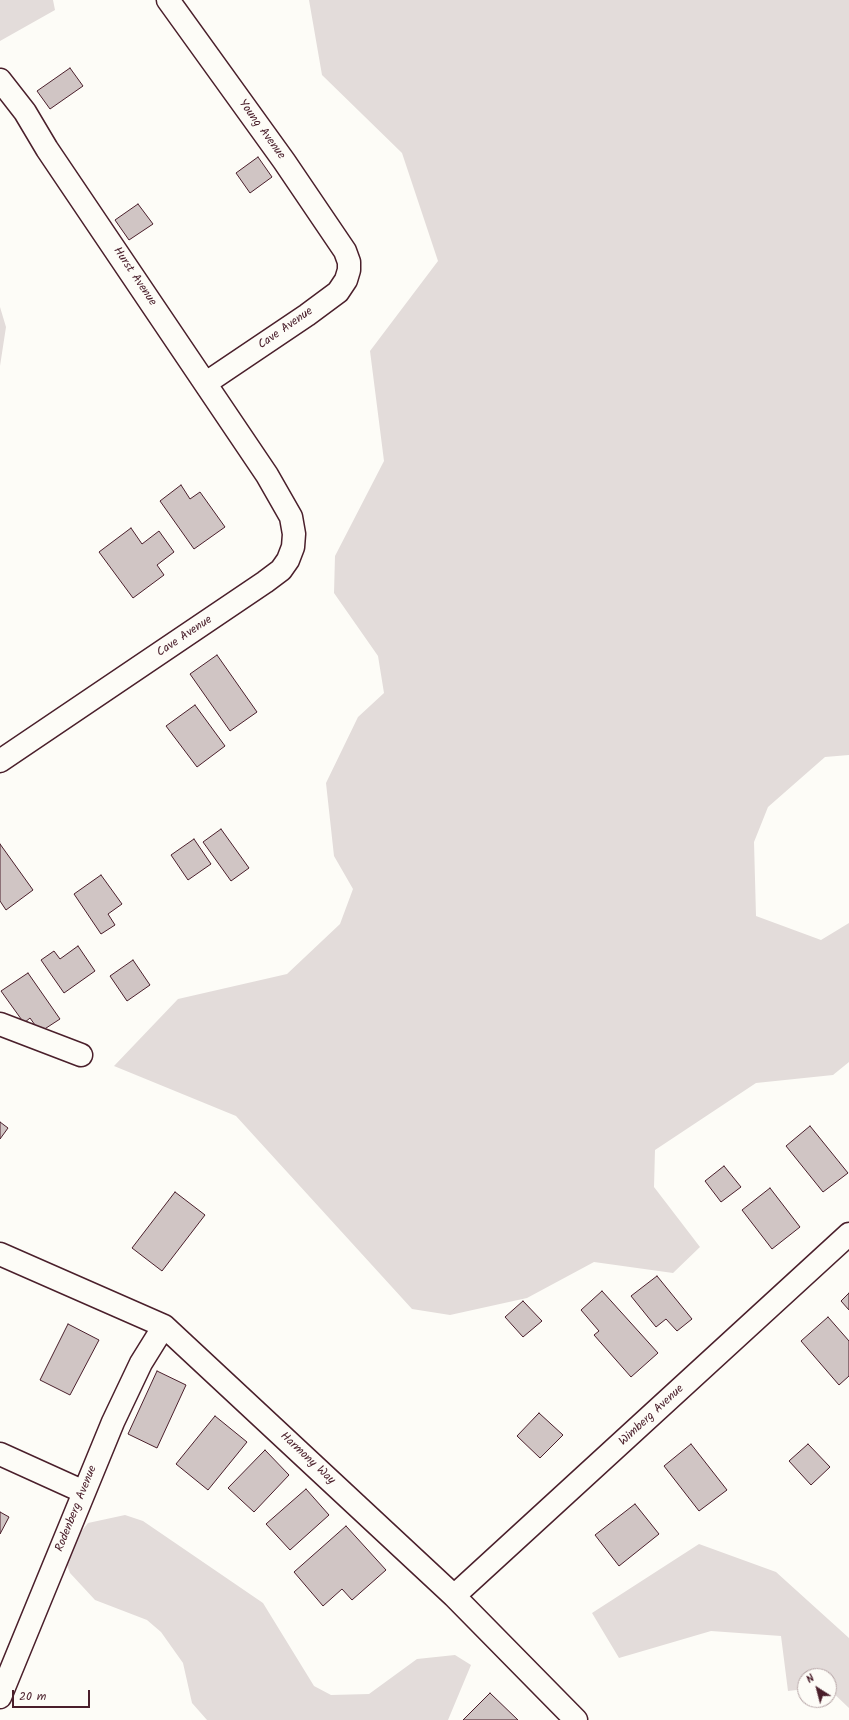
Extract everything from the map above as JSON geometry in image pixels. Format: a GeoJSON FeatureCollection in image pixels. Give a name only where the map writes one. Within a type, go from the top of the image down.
{"type":"FeatureCollection","features":[{"type":"Feature","properties":{"kind":"street","name":"Young Avenue"},"geometry":{"type":"LineString","coordinates":[[168,0],[284,161],[345,250],[349,262]]}},
{"type":"Feature","properties":{"kind":"street","name":"Hurst Avenue"},"geometry":{"type":"LineString","coordinates":[[0,80],[25,112],[107,238],[267,475]]}},
{"type":"Feature","properties":{"kind":"street","name":"Cave Avenue"},"geometry":{"type":"LineString","coordinates":[[206,383],[308,315],[338,292],[346,280],[349,270],[349,262]]}},
{"type":"Feature","properties":{"kind":"street","name":"Cave Avenue"},"geometry":{"type":"LineString","coordinates":[[0,761],[179,641],[281,570],[288,560],[294,534],[291,517],[267,475]]}},
{"type":"Feature","properties":{"kind":"street"},"geometry":{"type":"LineString","coordinates":[[0,1024],[81,1055]]}},
{"type":"Feature","properties":{"kind":"street","name":"Wimberg Avenue"},"geometry":{"type":"LineString","coordinates":[[454,1596],[849,1234]]}},
{"type":"Feature","properties":{"kind":"street","name":"Harmony Way"},"geometry":{"type":"LineString","coordinates":[[0,1254],[164,1326],[454,1596],[576,1720]]}},
{"type":"Feature","properties":{"kind":"street","name":"Rodenberg Avenue"},"geometry":{"type":"LineString","coordinates":[[0,1697],[113,1422],[141,1363],[164,1326]]}},
{"type":"Feature","properties":{"kind":"street"},"geometry":{"type":"LineString","coordinates":[[0,1454],[84,1492]]}},
{"type":"Feature","properties":{"kind":"shaded area"},"geometry":{"type":"Polygon","coordinates":[[[0,0],[53,0],[55,10],[0,41],[0,0]]]}},
{"type":"Feature","properties":{"kind":"shaded area"},"geometry":{"type":"Polygon","coordinates":[[[309,0],[849,0],[849,755],[825,757],[768,807],[754,842],[756,916],[821,940],[849,923],[849,1062],[833,1075],[756,1083],[655,1150],[654,1187],[700,1247],[673,1273],[594,1262],[527,1298],[450,1315],[412,1309],[236,1116],[114,1066],[178,999],[287,974],[340,924],[353,889],[334,856],[326,783],[358,717],[384,693],[378,656],[334,593],[335,556],[384,461],[370,351],[438,261],[402,153],[322,75],[309,0]]]}},
{"type":"Feature","properties":{"kind":"shaded area"},"geometry":{"type":"Polygon","coordinates":[[[0,307],[6,327],[0,366],[0,307]]]}},
{"type":"Feature","properties":{"kind":"shaded area"},"geometry":{"type":"Polygon","coordinates":[[[125,1515],[143,1521],[263,1603],[314,1686],[331,1695],[369,1694],[417,1659],[455,1655],[471,1665],[448,1720],[207,1720],[192,1703],[183,1663],[161,1632],[147,1620],[95,1600],[70,1573],[63,1555],[88,1523],[125,1515]]]}},
{"type":"Feature","properties":{"kind":"shaded area"},"geometry":{"type":"Polygon","coordinates":[[[699,1544],[776,1572],[849,1638],[849,1708],[837,1697],[837,1668],[797,1668],[797,1690],[788,1691],[781,1636],[711,1631],[619,1658],[592,1613],[699,1544]]]}},
{"type":"Feature","properties":{"kind":"building"},"geometry":{"type":"Polygon","coordinates":[[[70,68],[83,86],[50,109],[37,91],[70,68]]]}},
{"type":"Feature","properties":{"kind":"building"},"geometry":{"type":"Polygon","coordinates":[[[258,157],[272,177],[250,193],[236,173],[258,157]]]}},
{"type":"Feature","properties":{"kind":"building"},"geometry":{"type":"Polygon","coordinates":[[[138,204],[153,224],[129,240],[115,220],[138,204]]]}},
{"type":"Feature","properties":{"kind":"building"},"geometry":{"type":"Polygon","coordinates":[[[181,485],[190,499],[200,492],[225,527],[194,549],[160,501],[181,485]]]}},
{"type":"Feature","properties":{"kind":"building"},"geometry":{"type":"Polygon","coordinates":[[[131,528],[142,544],[159,531],[174,552],[157,565],[164,575],[133,598],[99,552],[131,528]]]}},
{"type":"Feature","properties":{"kind":"building"},"geometry":{"type":"Polygon","coordinates":[[[217,655],[257,712],[230,731],[190,674],[217,655]]]}},
{"type":"Feature","properties":{"kind":"building"},"geometry":{"type":"Polygon","coordinates":[[[195,705],[225,746],[197,767],[166,726],[195,705]]]}},
{"type":"Feature","properties":{"kind":"building"},"geometry":{"type":"Polygon","coordinates":[[[221,829],[249,868],[231,881],[203,842],[221,829]]]}},
{"type":"Feature","properties":{"kind":"building"},"geometry":{"type":"Polygon","coordinates":[[[194,839],[211,864],[188,880],[171,855],[194,839]]]}},
{"type":"Feature","properties":{"kind":"building"},"geometry":{"type":"Polygon","coordinates":[[[0,844],[33,890],[6,910],[0,901],[0,844]]]}},
{"type":"Feature","properties":{"kind":"building"},"geometry":{"type":"Polygon","coordinates":[[[101,875],[122,904],[108,914],[115,925],[101,934],[74,894],[101,875]]]}},
{"type":"Feature","properties":{"kind":"building"},"geometry":{"type":"Polygon","coordinates":[[[78,946],[95,971],[64,993],[41,960],[54,951],[60,959],[78,946]]]}},
{"type":"Feature","properties":{"kind":"building"},"geometry":{"type":"Polygon","coordinates":[[[133,960],[150,985],[127,1001],[110,976],[133,960]]]}},
{"type":"Feature","properties":{"kind":"building"},"geometry":{"type":"Polygon","coordinates":[[[28,973],[60,1019],[40,1032],[30,1018],[24,1023],[1,991],[28,973]]]}},
{"type":"Feature","properties":{"kind":"building"},"geometry":{"type":"Polygon","coordinates":[[[0,1122],[8,1128],[0,1139],[0,1122]]]}},
{"type":"Feature","properties":{"kind":"building"},"geometry":{"type":"Polygon","coordinates":[[[810,1126],[848,1173],[823,1192],[786,1146],[810,1126]]]}},
{"type":"Feature","properties":{"kind":"building"},"geometry":{"type":"Polygon","coordinates":[[[724,1166],[741,1187],[721,1202],[705,1181],[724,1166]]]}},
{"type":"Feature","properties":{"kind":"building"},"geometry":{"type":"Polygon","coordinates":[[[770,1188],[800,1227],[772,1249],[742,1210],[770,1188]]]}},
{"type":"Feature","properties":{"kind":"building"},"geometry":{"type":"Polygon","coordinates":[[[175,1192],[205,1215],[162,1271],[132,1248],[175,1192]]]}},
{"type":"Feature","properties":{"kind":"building"},"geometry":{"type":"Polygon","coordinates":[[[657,1276],[692,1319],[677,1331],[666,1319],[656,1327],[631,1296],[657,1276]]]}},
{"type":"Feature","properties":{"kind":"building"},"geometry":{"type":"Polygon","coordinates":[[[602,1291],[658,1353],[631,1377],[594,1335],[599,1331],[581,1310],[602,1291]]]}},
{"type":"Feature","properties":{"kind":"building"},"geometry":{"type":"Polygon","coordinates":[[[849,1293],[849,1310],[841,1301],[849,1293]]]}},
{"type":"Feature","properties":{"kind":"building"},"geometry":{"type":"Polygon","coordinates":[[[523,1301],[542,1321],[523,1337],[505,1317],[523,1301]]]}},
{"type":"Feature","properties":{"kind":"building"},"geometry":{"type":"Polygon","coordinates":[[[828,1317],[849,1341],[849,1376],[839,1385],[801,1341],[828,1317]]]}},
{"type":"Feature","properties":{"kind":"building"},"geometry":{"type":"Polygon","coordinates":[[[68,1324],[99,1340],[70,1395],[40,1380],[68,1324]]]}},
{"type":"Feature","properties":{"kind":"building"},"geometry":{"type":"Polygon","coordinates":[[[157,1371],[186,1385],[157,1448],[128,1434],[157,1371]]]}},
{"type":"Feature","properties":{"kind":"building"},"geometry":{"type":"Polygon","coordinates":[[[539,1413],[563,1435],[540,1458],[517,1436],[539,1413]]]}},
{"type":"Feature","properties":{"kind":"building"},"geometry":{"type":"Polygon","coordinates":[[[215,1416],[247,1442],[208,1490],[176,1464],[215,1416]]]}},
{"type":"Feature","properties":{"kind":"building"},"geometry":{"type":"Polygon","coordinates":[[[691,1444],[727,1490],[699,1511],[664,1466],[691,1444]]]}},
{"type":"Feature","properties":{"kind":"building"},"geometry":{"type":"Polygon","coordinates":[[[808,1444],[830,1467],[811,1485],[789,1461],[808,1444]]]}},
{"type":"Feature","properties":{"kind":"building"},"geometry":{"type":"Polygon","coordinates":[[[265,1450],[289,1475],[254,1512],[228,1488],[265,1450]]]}},
{"type":"Feature","properties":{"kind":"building"},"geometry":{"type":"Polygon","coordinates":[[[306,1489],[329,1515],[290,1550],[266,1524],[306,1489]]]}},
{"type":"Feature","properties":{"kind":"building"},"geometry":{"type":"Polygon","coordinates":[[[635,1504],[659,1534],[619,1566],[595,1535],[635,1504]]]}},
{"type":"Feature","properties":{"kind":"building"},"geometry":{"type":"Polygon","coordinates":[[[0,1512],[9,1517],[0,1534],[0,1512]]]}},
{"type":"Feature","properties":{"kind":"building"},"geometry":{"type":"Polygon","coordinates":[[[346,1526],[386,1570],[352,1600],[342,1589],[323,1606],[294,1572],[346,1526]]]}},
{"type":"Feature","properties":{"kind":"building"},"geometry":{"type":"Polygon","coordinates":[[[490,1693],[518,1720],[463,1720],[490,1693]]]}}]}
